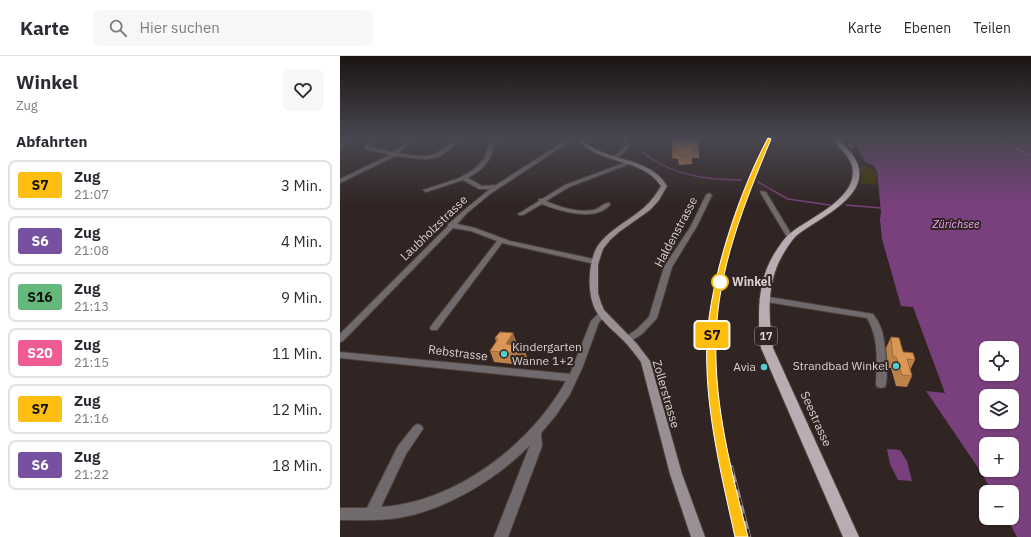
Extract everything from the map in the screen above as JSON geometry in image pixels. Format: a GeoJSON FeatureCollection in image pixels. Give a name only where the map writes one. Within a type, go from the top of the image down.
{"type":"FeatureCollection","features":[{"type":"Feature","properties":{"kind":"main road","name":"Seestrasse"},"geometry":{"type":"LineString","coordinates":[[851,537],[767,348],[763,320],[764,299],[775,260],[790,237],[845,199],[853,187],[856,175],[853,161]]}},
{"type":"Feature","properties":{"kind":"street"},"geometry":{"type":"LineString","coordinates":[[340,180],[379,161]]}},
{"type":"Feature","properties":{"kind":"street"},"geometry":{"type":"LineString","coordinates":[[426,190],[465,179],[485,161]]}},
{"type":"Feature","properties":{"kind":"street","name":"Laubholzstrasse"},"geometry":{"type":"LineString","coordinates":[[340,339],[450,225],[477,202],[498,187],[540,161]]}},
{"type":"Feature","properties":{"kind":"street","name":"Zollerstrasse"},"geometry":{"type":"LineString","coordinates":[[623,161],[653,173],[662,180],[664,186],[653,205],[608,236],[602,245],[595,262],[593,294],[602,315],[628,339],[644,360],[685,506],[698,537]]}},
{"type":"Feature","properties":{"kind":"street"},"geometry":{"type":"LineString","coordinates":[[521,214],[542,200],[584,178],[629,164]]}},
{"type":"Feature","properties":{"kind":"street"},"geometry":{"type":"LineString","coordinates":[[465,179],[481,188],[498,187]]}},
{"type":"Feature","properties":{"kind":"street"},"geometry":{"type":"LineString","coordinates":[[763,192],[790,237]]}},
{"type":"Feature","properties":{"kind":"street","name":"Haldenstrasse"},"geometry":{"type":"LineString","coordinates":[[628,339],[639,332],[653,318],[659,303],[668,268],[694,226],[709,195]]}},
{"type":"Feature","properties":{"kind":"street"},"geometry":{"type":"LineString","coordinates":[[542,200],[548,205],[589,212],[601,210],[608,204]]}},
{"type":"Feature","properties":{"kind":"street"},"geometry":{"type":"LineString","coordinates":[[450,225],[473,229],[501,240],[595,262]]}},
{"type":"Feature","properties":{"kind":"street"},"geometry":{"type":"LineString","coordinates":[[434,328],[501,240]]}},
{"type":"Feature","properties":{"kind":"street"},"geometry":{"type":"LineString","coordinates":[[764,299],[870,316],[875,321],[880,344],[881,384]]}},
{"type":"Feature","properties":{"kind":"street"},"geometry":{"type":"LineString","coordinates":[[340,514],[371,514],[406,510],[458,491],[489,472],[536,434],[560,401],[573,378],[596,321],[602,315]]}},
{"type":"Feature","properties":{"kind":"street","name":"Rebstrasse"},"geometry":{"type":"LineString","coordinates":[[340,355],[573,378]]}},
{"type":"Feature","properties":{"kind":"street"},"geometry":{"type":"LineString","coordinates":[[371,514],[402,450],[418,429]]}},
{"type":"Feature","properties":{"kind":"street"},"geometry":{"type":"LineString","coordinates":[[501,537],[536,446],[536,434]]}},
{"type":"Feature","properties":{"kind":"shaded area"},"geometry":{"type":"Polygon","coordinates":[[[860,166],[867,166],[867,168],[876,171],[877,185],[861,183],[862,176],[860,166]]]}},
{"type":"Feature","properties":{"kind":"water","name":"Zürichsee"},"geometry":{"type":"Polygon","coordinates":[[[865,161],[1031,161],[1031,537],[1017,537],[1011,525],[1019,525],[1019,485],[988,485],[984,477],[1019,477],[1019,437],[979,437],[979,469],[926,391],[945,393],[913,307],[901,306],[882,239],[877,171],[874,166],[865,161]]]}},
{"type":"Feature","properties":{"kind":"water"},"geometry":{"type":"Polygon","coordinates":[[[887,449],[900,450],[907,461],[912,481],[898,480],[890,464],[887,449]]]}},
{"type":"Feature","properties":{"kind":"building"},"geometry":{"type":"Polygon","coordinates":[[[500,332],[513,333],[506,344],[524,346],[518,354],[490,351],[498,339],[495,338],[500,332]]]}},
{"type":"Feature","properties":{"kind":"building"},"geometry":{"type":"Polygon","coordinates":[[[891,337],[899,338],[903,352],[913,353],[915,360],[907,359],[912,376],[902,375],[896,357],[893,357],[891,337]]]}},
{"type":"Feature","properties":{"kind":"waterway"},"geometry":{"type":"LineString","coordinates":[[656,161],[689,175],[714,179],[741,180]]}},
{"type":"Feature","properties":{"kind":"waterway"},"geometry":{"type":"LineString","coordinates":[[758,182],[788,199],[830,205]]}},
{"type":"Feature","properties":{"kind":"waterway"},"geometry":{"type":"LineString","coordinates":[[846,205],[881,208]]}},
{"type":"Feature","properties":{"kind":"railway"},"geometry":{"type":"LineString","coordinates":[[719,285],[739,213],[760,161]]}},
{"type":"Feature","properties":{"kind":"railway"},"geometry":{"type":"LineString","coordinates":[[714,394],[712,333],[719,284]]}},
{"type":"Feature","properties":{"kind":"railway"},"geometry":{"type":"LineString","coordinates":[[714,393],[720,436],[742,537]]}},
{"type":"Feature","properties":{"kind":"railway"},"geometry":{"type":"LineString","coordinates":[[731,467],[749,537]]}},
{"type":"Feature","properties":{"kind":"train","name":"S7"},"geometry":{"type":"LineString","coordinates":[[742,537],[726,470],[717,418],[712,375],[711,340],[714,310],[723,266],[746,193],[760,161]]}},
{"type":"Feature","properties":{"kind":"place","name":"Winkel"},"geometry":{"type":"Point","coordinates":[720,282]}},
{"type":"Feature","properties":{"kind":"place","name":"Kindergarten Wanne 1+2"},"geometry":{"type":"Point","coordinates":[504,354]}},
{"type":"Feature","properties":{"kind":"place","name":"Strandbad Winkel"},"geometry":{"type":"Point","coordinates":[896,366]}},
{"type":"Feature","properties":{"kind":"place","name":"Avia"},"geometry":{"type":"Point","coordinates":[764,367]}}]}
